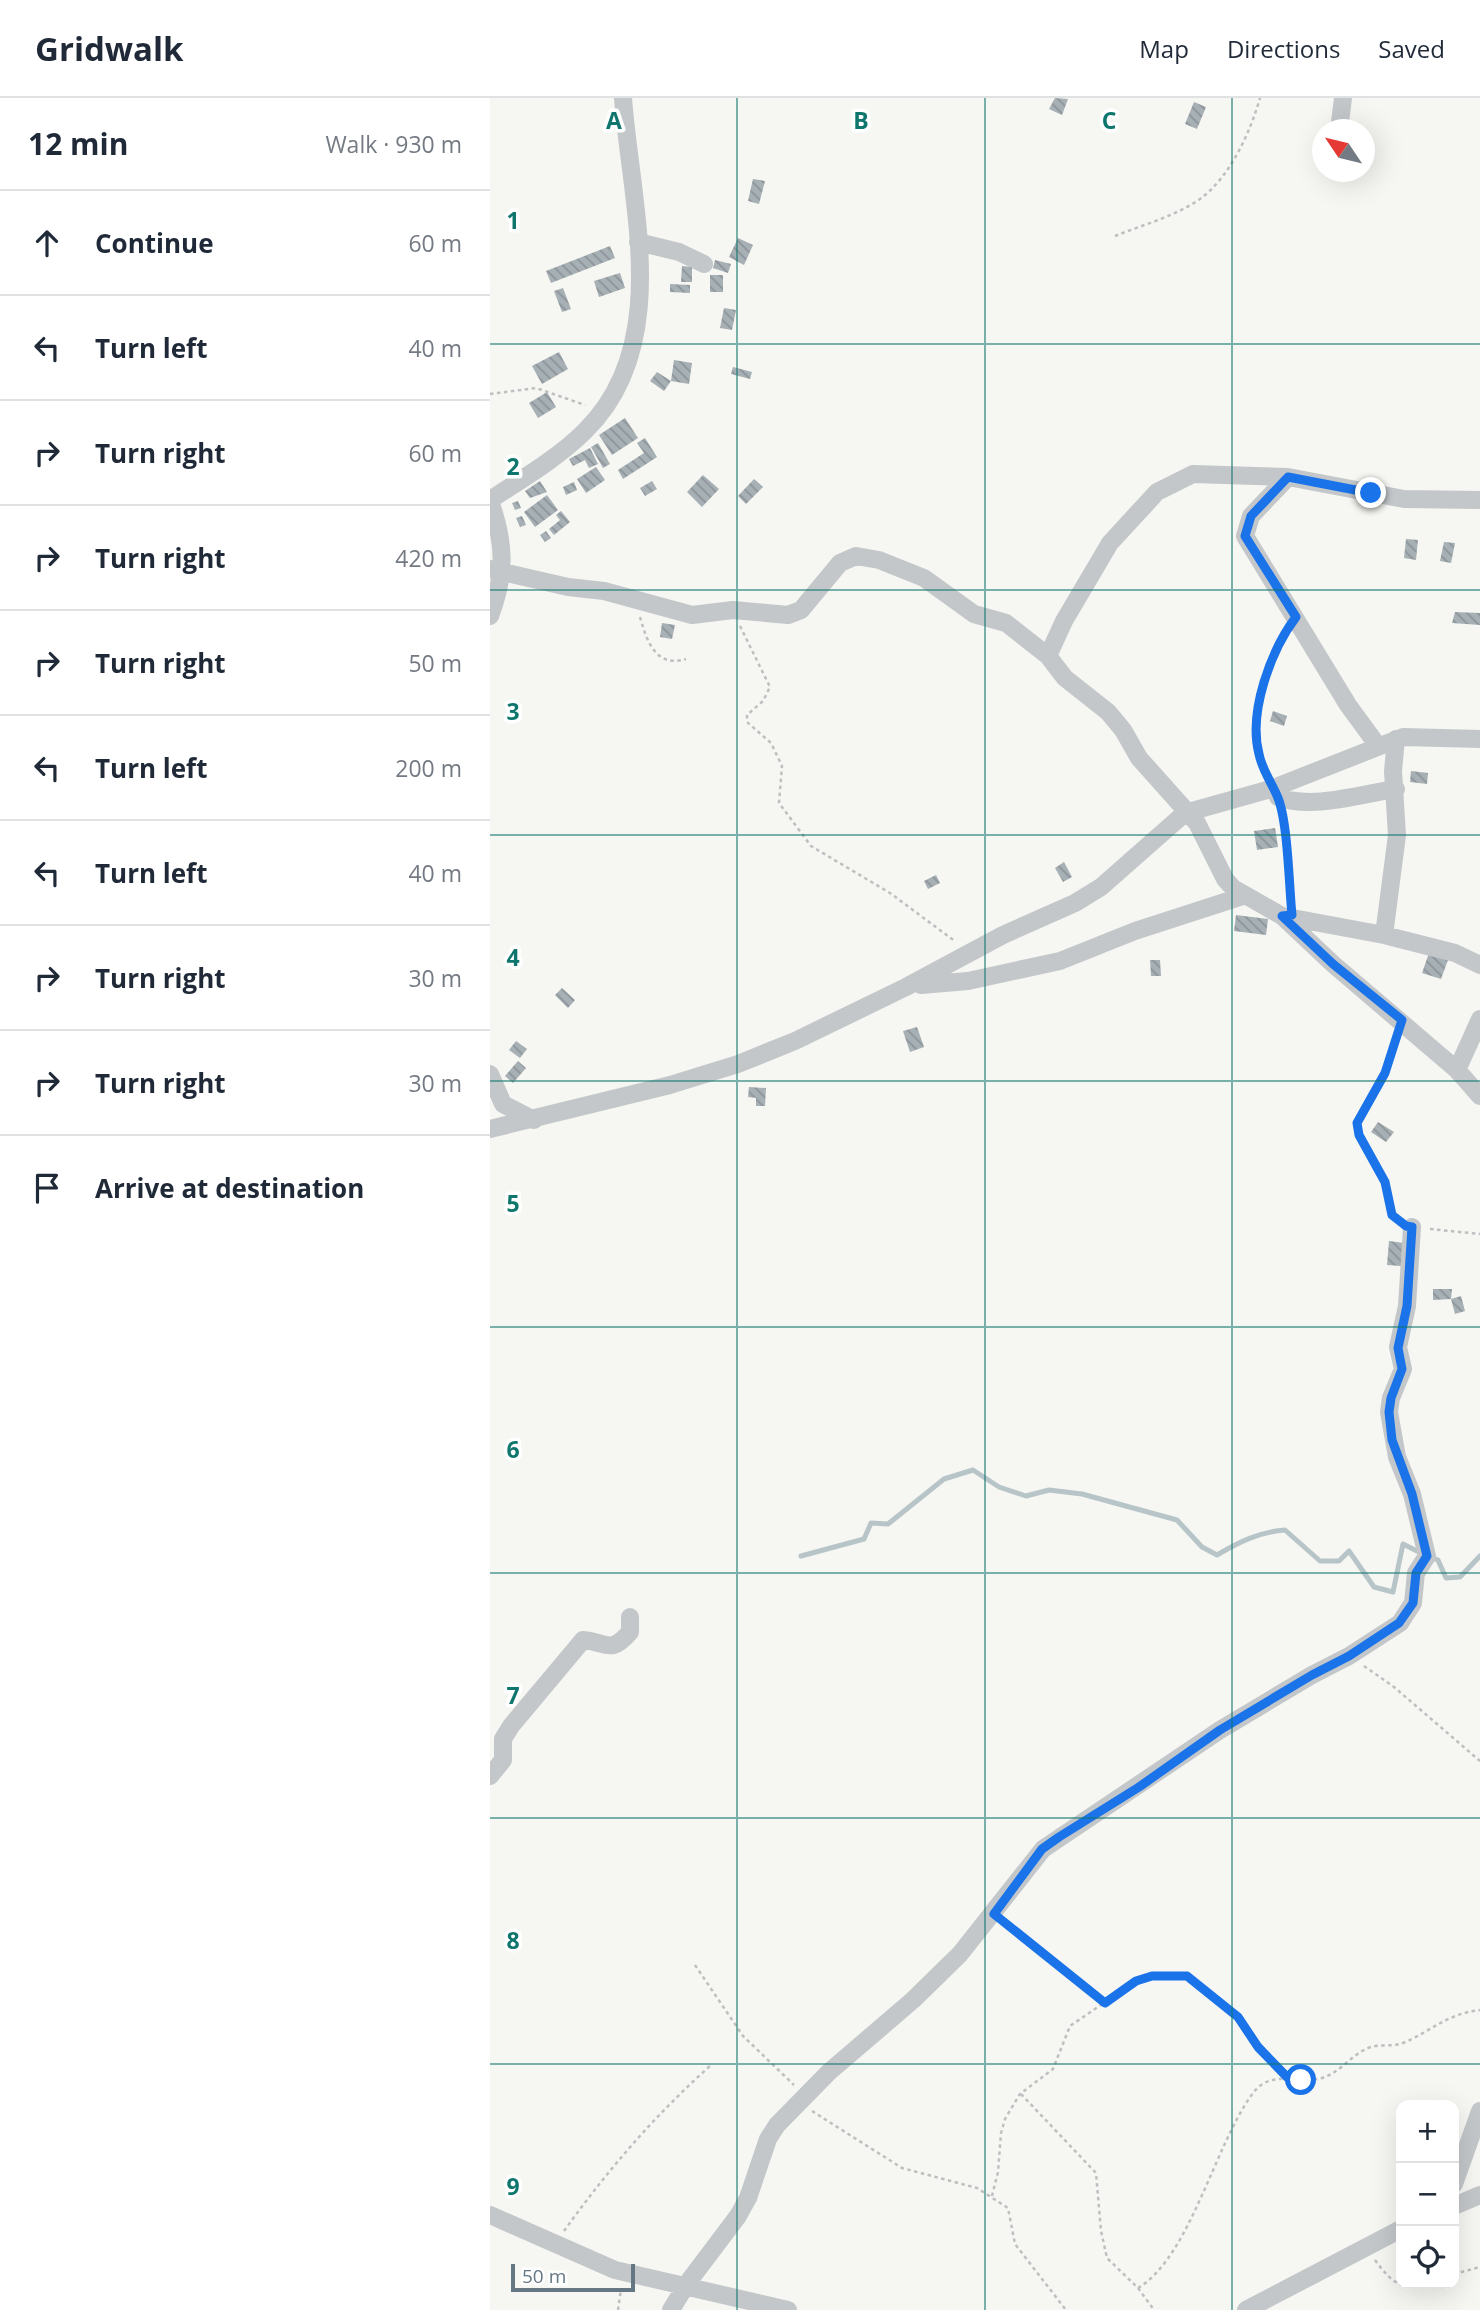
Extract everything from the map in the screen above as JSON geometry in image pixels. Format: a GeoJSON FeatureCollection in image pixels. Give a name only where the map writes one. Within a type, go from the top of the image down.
{"type":"FeatureCollection","features":[{"type":"Feature","properties":{"kind":"street"},"geometry":{"type":"LineString","coordinates":[[490,616],[501,531],[490,500],[571,443],[609,401],[628,368],[640,281],[622,98]]}},
{"type":"Feature","properties":{"kind":"street"},"geometry":{"type":"LineString","coordinates":[[1340,119],[1343,98]]}},
{"type":"Feature","properties":{"kind":"street"},"geometry":{"type":"LineString","coordinates":[[638,242],[679,252],[704,264]]}},
{"type":"Feature","properties":{"kind":"street"},"geometry":{"type":"LineString","coordinates":[[1048,656],[1110,543],[1157,492],[1193,474],[1288,477],[1404,499],[1480,500]]}},
{"type":"Feature","properties":{"kind":"street"},"geometry":{"type":"LineString","coordinates":[[1288,477],[1251,516],[1245,536],[1348,705],[1378,746]]}},
{"type":"Feature","properties":{"kind":"street"},"geometry":{"type":"LineString","coordinates":[[496,570],[635,599],[692,615],[733,610],[788,615],[801,610],[840,563],[856,556],[902,568],[925,578],[974,614],[1006,623],[1048,656],[1065,678],[1108,712],[1123,730],[1139,758],[1197,824],[1225,879],[1243,896],[1287,916],[1384,935],[1455,953],[1480,965]]}},
{"type":"Feature","properties":{"kind":"street"},"geometry":{"type":"LineString","coordinates":[[493,1125],[534,1121],[738,1064],[906,987],[1075,903],[1101,887],[1185,813],[1275,793],[1396,739],[1480,738]]}},
{"type":"Feature","properties":{"kind":"street"},"geometry":{"type":"LineString","coordinates":[[1384,935],[1397,835],[1393,771],[1396,739]]}},
{"type":"Feature","properties":{"kind":"street"},"geometry":{"type":"LineString","coordinates":[[1275,793],[1292,802],[1309,802],[1396,789]]}},
{"type":"Feature","properties":{"kind":"street"},"geometry":{"type":"LineString","coordinates":[[906,987],[947,980],[968,981],[1059,961],[1135,931],[1243,896]]}},
{"type":"Feature","properties":{"kind":"street"},"geometry":{"type":"LineString","coordinates":[[1287,916],[1333,964],[1402,1020],[1457,1070],[1480,1096]]}},
{"type":"Feature","properties":{"kind":"street"},"geometry":{"type":"LineString","coordinates":[[1457,1070],[1480,1018]]}},
{"type":"Feature","properties":{"kind":"street"},"geometry":{"type":"LineString","coordinates":[[490,1074],[503,1104],[534,1121]]}},
{"type":"Feature","properties":{"kind":"street"},"geometry":{"type":"LineString","coordinates":[[671,2310],[686,2285],[738,2216],[748,2198],[768,2139],[801,2098],[939,1976],[994,1914],[1042,1849],[1249,1712],[1349,1656],[1399,1623],[1413,1603],[1416,1573],[1427,1556],[1412,1494],[1392,1440],[1389,1412],[1391,1398],[1402,1369],[1398,1348],[1407,1306],[1412,1227]]}},
{"type":"Feature","properties":{"kind":"street"},"geometry":{"type":"LineString","coordinates":[[490,1776],[503,1760],[505,1734],[554,1671],[565,1663],[583,1640],[608,1647],[622,1641],[630,1632],[629,1617]]}},
{"type":"Feature","properties":{"kind":"street"},"geometry":{"type":"LineString","coordinates":[[1459,2170],[1480,2110]]}},
{"type":"Feature","properties":{"kind":"street"},"geometry":{"type":"LineString","coordinates":[[1459,2204],[1480,2194]]}},
{"type":"Feature","properties":{"kind":"street"},"geometry":{"type":"LineString","coordinates":[[490,2215],[556,2242],[597,2263],[624,2272],[788,2310]]}},
{"type":"Feature","properties":{"kind":"street"},"geometry":{"type":"LineString","coordinates":[[1246,2310],[1396,2231]]}},
{"type":"Feature","properties":{"kind":"path"},"geometry":{"type":"LineString","coordinates":[[1115,236],[1199,199],[1225,173],[1242,143],[1260,98]]}},
{"type":"Feature","properties":{"kind":"path"},"geometry":{"type":"LineString","coordinates":[[490,394],[536,388],[584,405],[609,401]]}},
{"type":"Feature","properties":{"kind":"path"},"geometry":{"type":"LineString","coordinates":[[635,599],[651,646],[662,659],[672,663],[686,659]]}},
{"type":"Feature","properties":{"kind":"path"},"geometry":{"type":"LineString","coordinates":[[733,610],[770,687],[763,701],[747,715],[747,722],[771,743],[782,766],[779,803],[786,816],[811,846],[890,893],[970,953]]}},
{"type":"Feature","properties":{"kind":"path"},"geometry":{"type":"LineString","coordinates":[[1287,916],[1275,793],[1257,745],[1261,698],[1272,658],[1296,617]]}},
{"type":"Feature","properties":{"kind":"path"},"geometry":{"type":"LineString","coordinates":[[1402,1020],[1385,1073],[1357,1123],[1359,1135],[1385,1182],[1392,1215],[1406,1226],[1480,1234]]}},
{"type":"Feature","properties":{"kind":"path"},"geometry":{"type":"LineString","coordinates":[[1349,1656],[1394,1687],[1480,1760]]}},
{"type":"Feature","properties":{"kind":"path"},"geometry":{"type":"LineString","coordinates":[[994,1914],[1105,2003]]}},
{"type":"Feature","properties":{"kind":"path"},"geometry":{"type":"LineString","coordinates":[[695,1965],[743,2036],[801,2098],[902,2168],[977,2188],[1008,2208],[1015,2244],[1066,2310]]}},
{"type":"Feature","properties":{"kind":"path"},"geometry":{"type":"LineString","coordinates":[[992,2196],[998,2172],[1004,2119],[1020,2094],[1053,2069],[1070,2026],[1136,1981],[1152,1976],[1187,1976],[1238,2017],[1258,2047],[1287,2077]]}},
{"type":"Feature","properties":{"kind":"path"},"geometry":{"type":"LineString","coordinates":[[1138,2288],[1150,2281],[1169,2256],[1233,2127],[1255,2091],[1268,2081],[1287,2077],[1320,2079],[1337,2073],[1371,2047],[1401,2044],[1448,2017],[1480,2010]]}},
{"type":"Feature","properties":{"kind":"path"},"geometry":{"type":"LineString","coordinates":[[556,2242],[659,2113],[710,2066]]}},
{"type":"Feature","properties":{"kind":"path"},"geometry":{"type":"LineString","coordinates":[[1020,2094],[1096,2173],[1101,2231],[1107,2258],[1138,2288],[1154,2310]]}},
{"type":"Feature","properties":{"kind":"path"},"geometry":{"type":"LineString","coordinates":[[1364,2246],[1396,2283]]}},
{"type":"Feature","properties":{"kind":"path"},"geometry":{"type":"LineString","coordinates":[[1459,2273],[1480,2267]]}},
{"type":"Feature","properties":{"kind":"path"},"geometry":{"type":"LineString","coordinates":[[618,2310],[624,2272]]}},
{"type":"Feature","properties":{"kind":"building"},"geometry":{"type":"Polygon","coordinates":[[[1055,98],[1068,99],[1062,115],[1049,109],[1055,98]]]}},
{"type":"Feature","properties":{"kind":"building"},"geometry":{"type":"Polygon","coordinates":[[[1194,102],[1206,107],[1197,129],[1185,124],[1194,102]]]}},
{"type":"Feature","properties":{"kind":"building"},"geometry":{"type":"Polygon","coordinates":[[[753,179],[765,181],[759,204],[748,201],[753,179]]]}},
{"type":"Feature","properties":{"kind":"building"},"geometry":{"type":"Polygon","coordinates":[[[738,238],[753,245],[744,265],[729,257],[738,238]]]}},
{"type":"Feature","properties":{"kind":"building"},"geometry":{"type":"Polygon","coordinates":[[[610,246],[615,258],[551,283],[546,271],[610,246]]]}},
{"type":"Feature","properties":{"kind":"building"},"geometry":{"type":"Polygon","coordinates":[[[715,260],[731,264],[728,273],[713,268],[715,260]]]}},
{"type":"Feature","properties":{"kind":"building"},"geometry":{"type":"Polygon","coordinates":[[[682,266],[692,267],[692,282],[681,282],[682,266]]]}},
{"type":"Feature","properties":{"kind":"building"},"geometry":{"type":"Polygon","coordinates":[[[620,273],[625,288],[599,297],[594,281],[620,273]]]}},
{"type":"Feature","properties":{"kind":"building"},"geometry":{"type":"Polygon","coordinates":[[[710,275],[723,275],[723,292],[710,292],[710,275]]]}},
{"type":"Feature","properties":{"kind":"building"},"geometry":{"type":"Polygon","coordinates":[[[670,284],[690,285],[690,293],[670,292],[670,284]]]}},
{"type":"Feature","properties":{"kind":"building"},"geometry":{"type":"Polygon","coordinates":[[[563,288],[571,309],[562,312],[554,291],[563,288]]]}},
{"type":"Feature","properties":{"kind":"building"},"geometry":{"type":"Polygon","coordinates":[[[724,308],[736,310],[732,330],[720,328],[724,308]]]}},
{"type":"Feature","properties":{"kind":"building"},"geometry":{"type":"Polygon","coordinates":[[[559,352],[568,369],[542,384],[532,366],[559,352]]]}},
{"type":"Feature","properties":{"kind":"building"},"geometry":{"type":"Polygon","coordinates":[[[674,360],[692,363],[689,384],[671,381],[674,360]]]}},
{"type":"Feature","properties":{"kind":"building"},"geometry":{"type":"Polygon","coordinates":[[[733,367],[752,372],[750,379],[731,374],[733,367]]]}},
{"type":"Feature","properties":{"kind":"building"},"geometry":{"type":"Polygon","coordinates":[[[657,372],[671,381],[664,391],[650,381],[657,372]]]}},
{"type":"Feature","properties":{"kind":"building"},"geometry":{"type":"Polygon","coordinates":[[[547,392],[556,407],[538,418],[529,403],[547,392]]]}},
{"type":"Feature","properties":{"kind":"building"},"geometry":{"type":"Polygon","coordinates":[[[625,418],[638,438],[612,455],[599,435],[625,418]]]}},
{"type":"Feature","properties":{"kind":"building"},"geometry":{"type":"Polygon","coordinates":[[[645,438],[657,457],[623,479],[618,470],[644,453],[637,443],[645,438]]]}},
{"type":"Feature","properties":{"kind":"building"},"geometry":{"type":"Polygon","coordinates":[[[598,443],[610,464],[603,468],[591,447],[598,443]]]}},
{"type":"Feature","properties":{"kind":"building"},"geometry":{"type":"Polygon","coordinates":[[[590,448],[598,464],[589,468],[585,460],[573,466],[569,459],[590,448]]]}},
{"type":"Feature","properties":{"kind":"building"},"geometry":{"type":"Polygon","coordinates":[[[596,467],[605,480],[586,493],[577,479],[596,467]]]}},
{"type":"Feature","properties":{"kind":"building"},"geometry":{"type":"Polygon","coordinates":[[[703,475],[719,489],[702,507],[687,492],[703,475]]]}},
{"type":"Feature","properties":{"kind":"building"},"geometry":{"type":"Polygon","coordinates":[[[754,479],[763,487],[746,504],[738,496],[754,479]]]}},
{"type":"Feature","properties":{"kind":"building"},"geometry":{"type":"Polygon","coordinates":[[[540,481],[547,492],[530,498],[525,491],[540,481]]]}},
{"type":"Feature","properties":{"kind":"building"},"geometry":{"type":"Polygon","coordinates":[[[652,481],[657,489],[645,496],[640,488],[652,481]]]}},
{"type":"Feature","properties":{"kind":"building"},"geometry":{"type":"Polygon","coordinates":[[[574,482],[577,490],[566,495],[563,487],[574,482]]]}},
{"type":"Feature","properties":{"kind":"building"},"geometry":{"type":"Polygon","coordinates":[[[547,495],[558,510],[535,527],[524,512],[547,495]]]}},
{"type":"Feature","properties":{"kind":"building"},"geometry":{"type":"Polygon","coordinates":[[[518,501],[521,508],[515,510],[512,503],[518,501]]]}},
{"type":"Feature","properties":{"kind":"building"},"geometry":{"type":"Polygon","coordinates":[[[561,511],[570,522],[554,535],[549,529],[560,520],[556,515],[561,511]]]}},
{"type":"Feature","properties":{"kind":"building"},"geometry":{"type":"Polygon","coordinates":[[[522,516],[526,525],[520,527],[516,518],[522,516]]]}},
{"type":"Feature","properties":{"kind":"building"},"geometry":{"type":"Polygon","coordinates":[[[546,531],[551,538],[545,542],[540,535],[546,531]]]}},
{"type":"Feature","properties":{"kind":"building"},"geometry":{"type":"Polygon","coordinates":[[[1406,539],[1418,540],[1416,560],[1404,558],[1406,539]]]}},
{"type":"Feature","properties":{"kind":"building"},"geometry":{"type":"Polygon","coordinates":[[[1444,542],[1455,543],[1451,563],[1440,561],[1444,542]]]}},
{"type":"Feature","properties":{"kind":"building"},"geometry":{"type":"Polygon","coordinates":[[[1455,612],[1480,613],[1480,625],[1452,623],[1455,612]]]}},
{"type":"Feature","properties":{"kind":"building"},"geometry":{"type":"Polygon","coordinates":[[[662,623],[675,625],[672,639],[660,637],[662,623]]]}},
{"type":"Feature","properties":{"kind":"building"},"geometry":{"type":"Polygon","coordinates":[[[1273,711],[1287,716],[1284,726],[1270,721],[1273,711]]]}},
{"type":"Feature","properties":{"kind":"building"},"geometry":{"type":"Polygon","coordinates":[[[1411,771],[1428,773],[1427,784],[1410,782],[1411,771]]]}},
{"type":"Feature","properties":{"kind":"building"},"geometry":{"type":"Polygon","coordinates":[[[1275,828],[1278,847],[1257,850],[1254,831],[1275,828]]]}},
{"type":"Feature","properties":{"kind":"building"},"geometry":{"type":"Polygon","coordinates":[[[1064,862],[1072,877],[1063,882],[1055,868],[1064,862]]]}},
{"type":"Feature","properties":{"kind":"building"},"geometry":{"type":"Polygon","coordinates":[[[936,875],[940,883],[928,889],[924,881],[936,875]]]}},
{"type":"Feature","properties":{"kind":"building"},"geometry":{"type":"Polygon","coordinates":[[[1236,915],[1268,919],[1266,935],[1234,931],[1236,915]]]}},
{"type":"Feature","properties":{"kind":"building"},"geometry":{"type":"Polygon","coordinates":[[[1429,953],[1448,960],[1441,979],[1422,973],[1429,953]]]}},
{"type":"Feature","properties":{"kind":"building"},"geometry":{"type":"Polygon","coordinates":[[[1150,960],[1160,960],[1161,976],[1151,976],[1150,960]]]}},
{"type":"Feature","properties":{"kind":"building"},"geometry":{"type":"Polygon","coordinates":[[[562,988],[575,1000],[568,1008],[555,995],[562,988]]]}},
{"type":"Feature","properties":{"kind":"building"},"geometry":{"type":"Polygon","coordinates":[[[917,1027],[924,1047],[910,1052],[903,1031],[917,1027]]]}},
{"type":"Feature","properties":{"kind":"building"},"geometry":{"type":"Polygon","coordinates":[[[516,1041],[527,1049],[520,1058],[509,1050],[516,1041]]]}},
{"type":"Feature","properties":{"kind":"building"},"geometry":{"type":"Polygon","coordinates":[[[518,1061],[526,1068],[513,1083],[505,1076],[518,1061]]]}},
{"type":"Feature","properties":{"kind":"building"},"geometry":{"type":"Polygon","coordinates":[[[749,1087],[766,1088],[765,1106],[756,1106],[756,1098],[748,1097],[749,1087]]]}},
{"type":"Feature","properties":{"kind":"building"},"geometry":{"type":"Polygon","coordinates":[[[1378,1122],[1394,1132],[1386,1142],[1371,1132],[1378,1122]]]}},
{"type":"Feature","properties":{"kind":"building"},"geometry":{"type":"Polygon","coordinates":[[[1389,1241],[1404,1243],[1401,1266],[1387,1265],[1389,1241]]]}},
{"type":"Feature","properties":{"kind":"building"},"geometry":{"type":"Polygon","coordinates":[[[1433,1289],[1452,1289],[1451,1299],[1433,1300],[1433,1289]]]}},
{"type":"Feature","properties":{"kind":"building"},"geometry":{"type":"Polygon","coordinates":[[[1461,1296],[1465,1311],[1455,1314],[1451,1299],[1461,1296]]]}},
{"type":"Feature","properties":{"kind":"waterway"},"geometry":{"type":"LineString","coordinates":[[801,1556],[864,1539],[871,1523],[888,1524],[944,1479],[973,1470],[999,1487],[1026,1496],[1049,1490],[1082,1494],[1177,1520],[1202,1547],[1217,1555],[1250,1538],[1285,1530],[1320,1561],[1339,1561],[1349,1551],[1374,1587],[1393,1592],[1403,1544],[1421,1553]]}},
{"type":"Feature","properties":{"kind":"waterway"},"geometry":{"type":"LineString","coordinates":[[1430,1557],[1438,1560],[1446,1578],[1460,1577],[1480,1556]]}},
{"type":"Feature","properties":{"kind":"route"},"geometry":{"type":"LineString","coordinates":[[1301,2080],[1287,2077],[1258,2047],[1238,2017],[1187,1976],[1177,1973],[1136,1981],[1105,2003],[1076,1977],[994,1914],[1042,1849],[1139,1787],[1220,1730],[1349,1656],[1399,1623],[1413,1603],[1416,1573],[1427,1556],[1412,1494],[1392,1440],[1389,1412],[1391,1398],[1401,1378],[1398,1348],[1411,1274],[1412,1227],[1406,1226],[1392,1215],[1380,1168],[1359,1135],[1357,1123],[1367,1099],[1385,1073],[1402,1020],[1333,964],[1315,944],[1282,916],[1292,915],[1284,837],[1278,797],[1271,789],[1258,754],[1256,736],[1261,698],[1272,658],[1296,617],[1245,536],[1251,516],[1288,477],[1371,493]]}}]}
